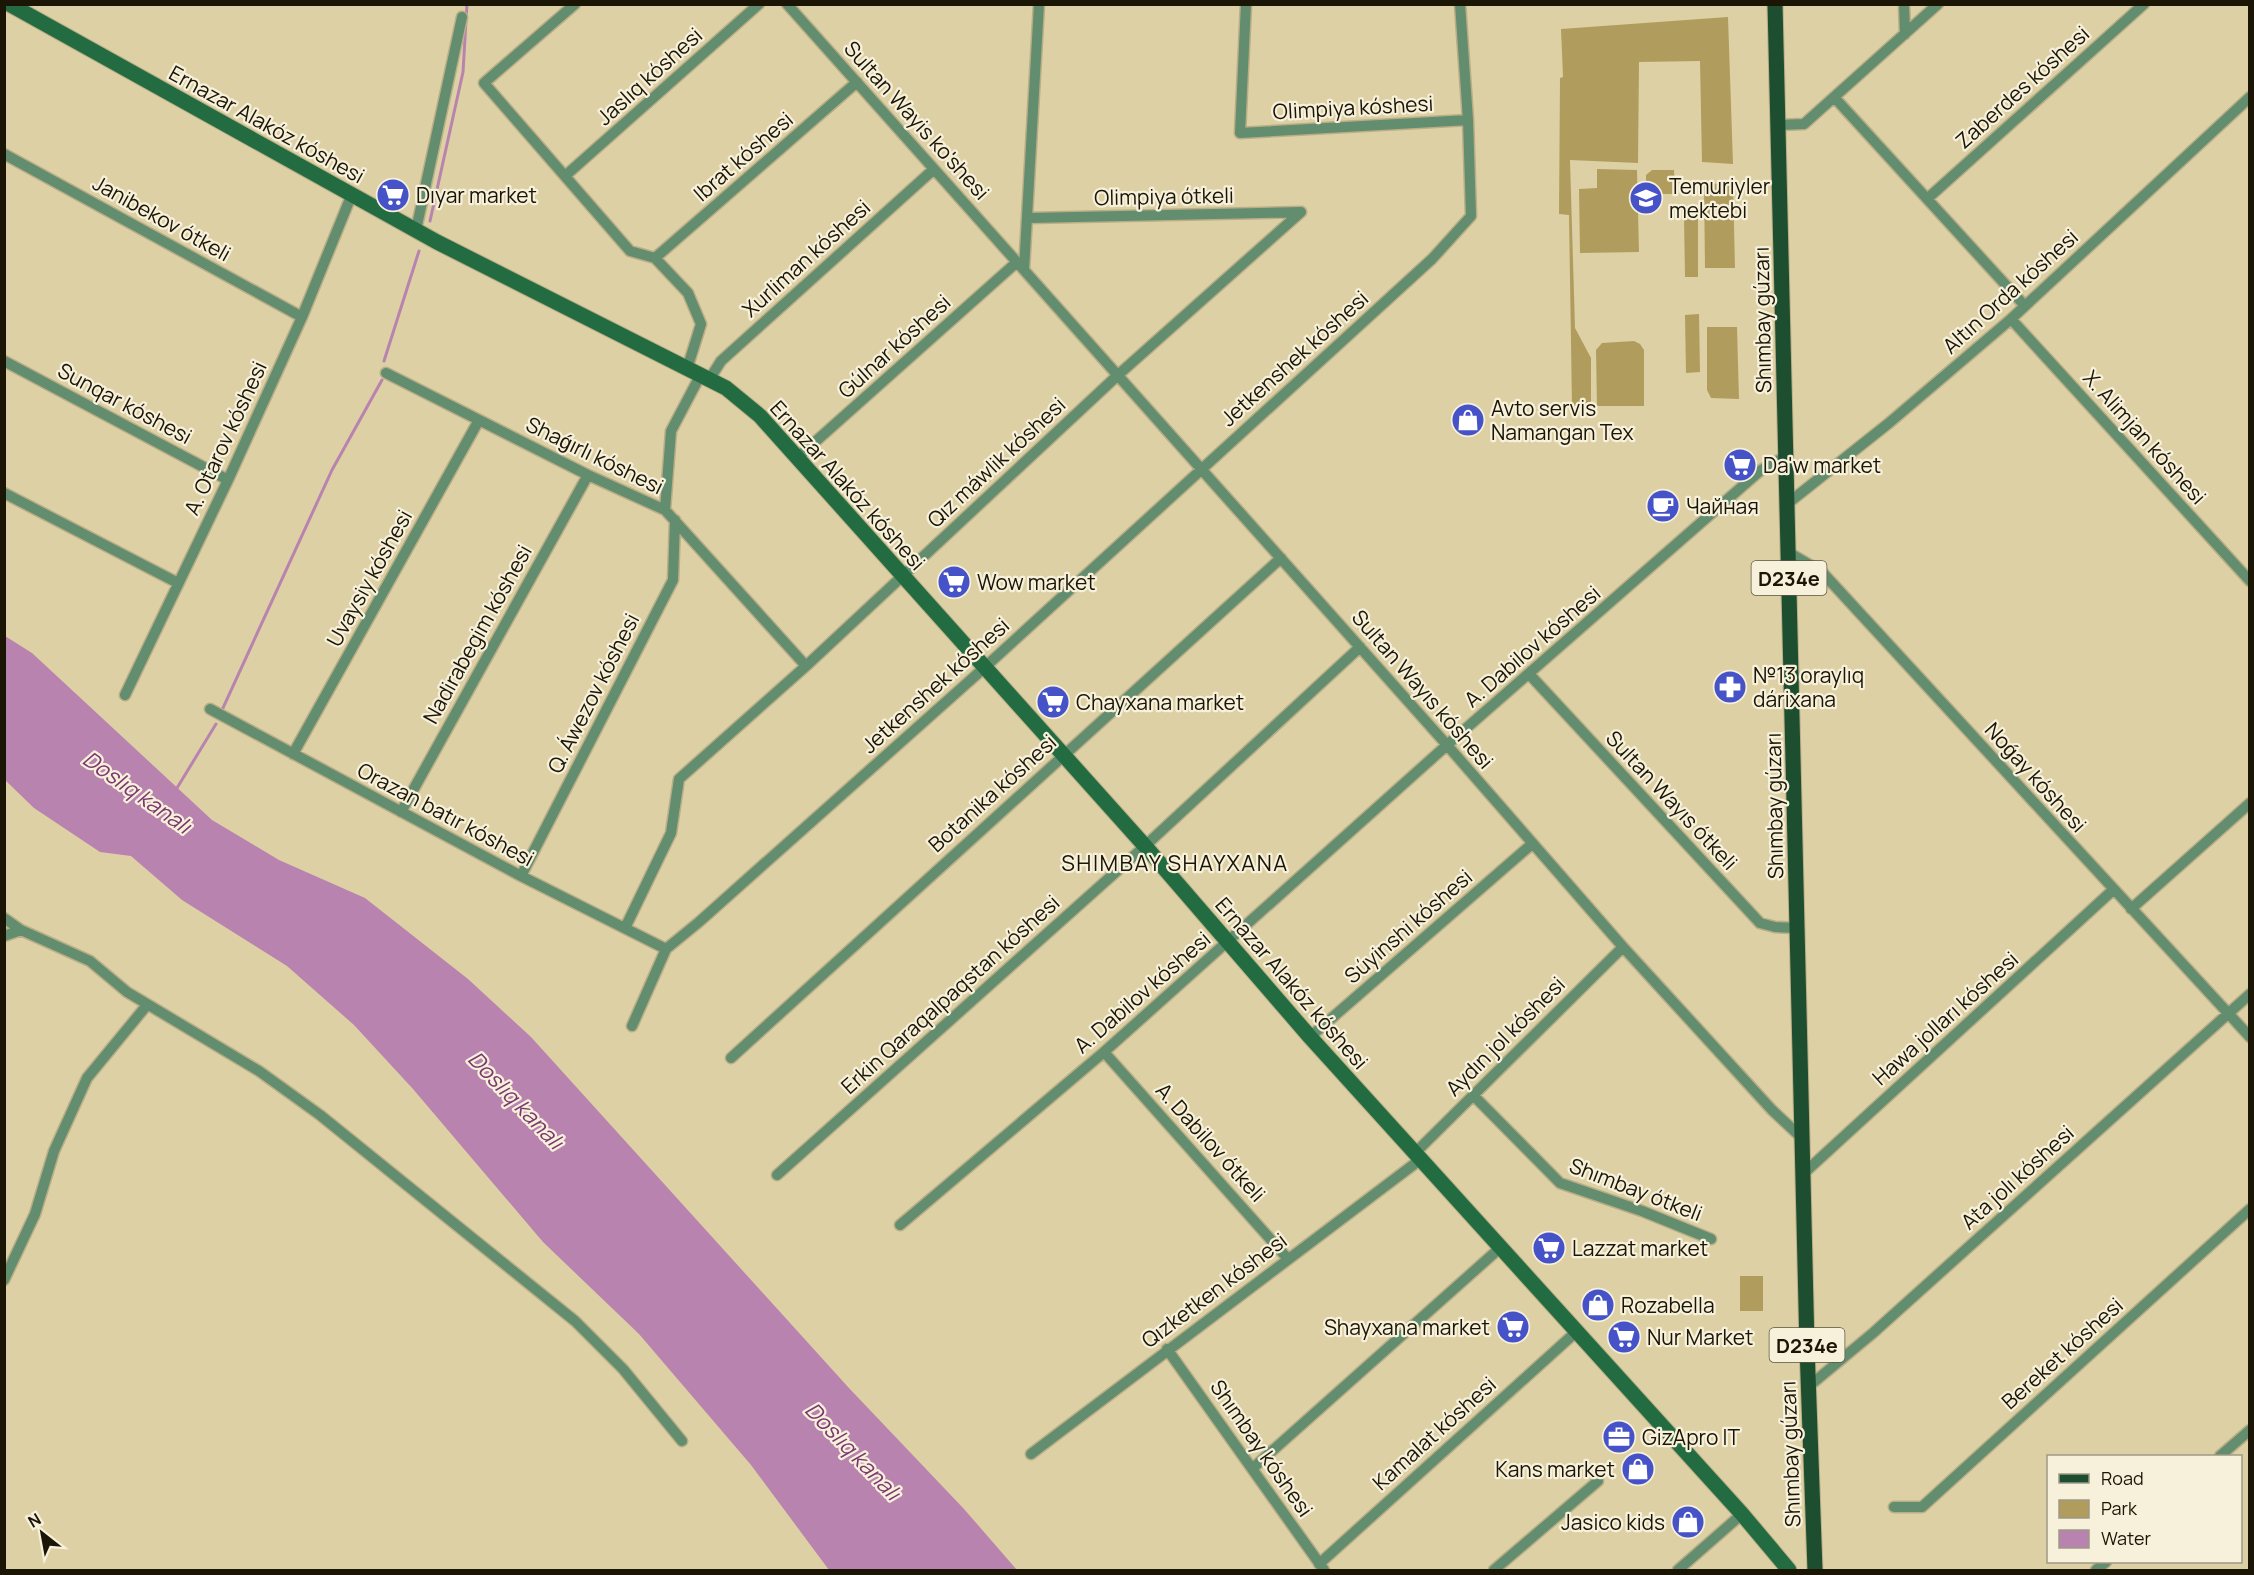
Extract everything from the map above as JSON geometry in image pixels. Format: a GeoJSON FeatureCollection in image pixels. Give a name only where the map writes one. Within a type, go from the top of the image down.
{"type":"FeatureCollection","features":[{"type":"Feature","properties":{"kind":"main road","name":"Ernazar Alakóz kóshesi"},"geometry":{"type":"LineString","coordinates":[[9,4],[416,230],[726,388],[760,416],[1144,846],[1310,1037],[1742,1514],[1789,1570]]}},
{"type":"Feature","properties":{"kind":"main road","name":"Shımbay gúzarı"},"geometry":{"type":"LineString","coordinates":[[1775,4],[1808,1387],[1815,1570]]}},
{"type":"Feature","properties":{"kind":"street"},"geometry":{"type":"LineString","coordinates":[[575,4],[484,83],[630,251],[655,258],[688,293],[701,324],[699,375],[671,431],[665,510]]}},
{"type":"Feature","properties":{"kind":"street","name":"Jaslıq kóshesi"},"geometry":{"type":"LineString","coordinates":[[565,177],[759,4]]}},
{"type":"Feature","properties":{"kind":"street","name":"Sultan Wayis ko'shesi"},"geometry":{"type":"LineString","coordinates":[[787,4],[1021,266]]}},
{"type":"Feature","properties":{"kind":"street"},"geometry":{"type":"LineString","coordinates":[[1021,266],[1029,218],[1039,4]]}},
{"type":"Feature","properties":{"kind":"street","name":"Olimpiya kóshesi"},"geometry":{"type":"LineString","coordinates":[[1246,4],[1240,133],[1468,120]]}},
{"type":"Feature","properties":{"kind":"street"},"geometry":{"type":"LineString","coordinates":[[1460,4],[1468,120]]}},
{"type":"Feature","properties":{"kind":"street"},"geometry":{"type":"LineString","coordinates":[[1905,4],[1905,34]]}},
{"type":"Feature","properties":{"kind":"street"},"geometry":{"type":"LineString","coordinates":[[1778,125],[1804,124],[1938,4]]}},
{"type":"Feature","properties":{"kind":"street","name":"Zaberdes kóshesi"},"geometry":{"type":"LineString","coordinates":[[1927,199],[2144,4]]}},
{"type":"Feature","properties":{"kind":"street"},"geometry":{"type":"LineString","coordinates":[[416,230],[462,18]]}},
{"type":"Feature","properties":{"kind":"street","name":"Ibrat kóshesi"},"geometry":{"type":"LineString","coordinates":[[655,258],[857,82]]}},
{"type":"Feature","properties":{"kind":"street"},"geometry":{"type":"LineString","coordinates":[[1834,97],[2025,306]]}},
{"type":"Feature","properties":{"kind":"street","name":"Altın Orda kóshesi"},"geometry":{"type":"LineString","coordinates":[[1787,504],[1889,423],[2025,306],[2250,97]]}},
{"type":"Feature","properties":{"kind":"street","name":"Jetkenshek kóshesi"},"geometry":{"type":"LineString","coordinates":[[632,1026],[666,949],[984,668],[1432,259],[1471,216],[1468,120]]}},
{"type":"Feature","properties":{"kind":"street","name":"Janibekov ótkeli"},"geometry":{"type":"LineString","coordinates":[[4,153],[302,317]]}},
{"type":"Feature","properties":{"kind":"street","name":"Xurliman kóshesi"},"geometry":{"type":"LineString","coordinates":[[699,375],[721,361],[934,169]]}},
{"type":"Feature","properties":{"kind":"street","name":"A. Otarov kóshesi"},"geometry":{"type":"LineString","coordinates":[[125,695],[228,480],[302,317],[352,194]]}},
{"type":"Feature","properties":{"kind":"street","name":"Olimpiya ótkeli"},"geometry":{"type":"LineString","coordinates":[[1029,218],[1301,213]]}},
{"type":"Feature","properties":{"kind":"street","name":"Qız máwlik kóshesi"},"geometry":{"type":"LineString","coordinates":[[625,928],[671,834],[680,779],[806,666],[1118,375],[1301,213]]}},
{"type":"Feature","properties":{"kind":"street","name":"Sultan Wayıs kóshesi"},"geometry":{"type":"LineString","coordinates":[[1021,266],[1448,745],[1623,947],[1772,1110],[1803,1139]]}},
{"type":"Feature","properties":{"kind":"street","name":"Gúlnar kóshesi"},"geometry":{"type":"LineString","coordinates":[[797,458],[1021,266]]}},
{"type":"Feature","properties":{"kind":"street","name":"X. Alimjan kóshesi"},"geometry":{"type":"LineString","coordinates":[[2011,318],[2250,581]]}},
{"type":"Feature","properties":{"kind":"street","name":"Sunqar kóshesi"},"geometry":{"type":"LineString","coordinates":[[4,361],[228,480]]}},
{"type":"Feature","properties":{"kind":"street","name":"Shaǵırlı kóshesi"},"geometry":{"type":"LineString","coordinates":[[386,373],[588,475],[665,510],[806,666]]}},
{"type":"Feature","properties":{"kind":"street","name":"Uvaysiy kóshesi"},"geometry":{"type":"LineString","coordinates":[[293,754],[479,420]]}},
{"type":"Feature","properties":{"kind":"street","name":"A. Dabilov kóshesi"},"geometry":{"type":"LineString","coordinates":[[900,1225],[1104,1052],[1761,470],[1786,456]]}},
{"type":"Feature","properties":{"kind":"street","name":"Nadirabegim kóshesi"},"geometry":{"type":"LineString","coordinates":[[401,812],[588,475]]}},
{"type":"Feature","properties":{"kind":"street"},"geometry":{"type":"LineString","coordinates":[[4,493],[178,583]]}},
{"type":"Feature","properties":{"kind":"street","name":"Q. Áwezov kóshesi"},"geometry":{"type":"LineString","coordinates":[[521,876],[673,580],[675,520]]}},
{"type":"Feature","properties":{"kind":"street","name":"Noǵay kóshesi"},"geometry":{"type":"LineString","coordinates":[[1788,552],[1822,572],[2250,1037]]}},
{"type":"Feature","properties":{"kind":"street","name":"Botanika kóshesi"},"geometry":{"type":"LineString","coordinates":[[730,1058],[1281,558]]}},
{"type":"Feature","properties":{"kind":"street","name":"Erkin Qaraqalpaqstan kóshesi"},"geometry":{"type":"LineString","coordinates":[[777,1175],[1144,846],[1360,647]]}},
{"type":"Feature","properties":{"kind":"street","name":"Sultan Wayıs ótkeli"},"geometry":{"type":"LineString","coordinates":[[1530,675],[1760,923],[1775,927],[1798,928]]}},
{"type":"Feature","properties":{"kind":"street","name":"Orazan batır kóshesi"},"geometry":{"type":"LineString","coordinates":[[210,709],[521,876],[666,949]]}},
{"type":"Feature","properties":{"kind":"street"},"geometry":{"type":"LineString","coordinates":[[2131,909],[2250,803]]}},
{"type":"Feature","properties":{"kind":"street","name":"Súyinshi kóshesi"},"geometry":{"type":"LineString","coordinates":[[1310,1037],[1532,844]]}},
{"type":"Feature","properties":{"kind":"street","name":"Hawa jolları kóshesi"},"geometry":{"type":"LineString","coordinates":[[1803,1174],[2113,890]]}},
{"type":"Feature","properties":{"kind":"street"},"geometry":{"type":"LineString","coordinates":[[4,918],[21,930],[90,961],[127,992],[259,1071],[320,1115],[576,1321],[623,1369],[682,1441]]}},
{"type":"Feature","properties":{"kind":"street"},"geometry":{"type":"LineString","coordinates":[[4,936],[21,930]]}},
{"type":"Feature","properties":{"kind":"street","name":"Aydın jol kóshesi"},"geometry":{"type":"LineString","coordinates":[[1418,1156],[1474,1096],[1623,947]]}},
{"type":"Feature","properties":{"kind":"street","name":"Ata jolı kóshesi"},"geometry":{"type":"LineString","coordinates":[[1808,1387],[1882,1325],[2250,994]]}},
{"type":"Feature","properties":{"kind":"street"},"geometry":{"type":"LineString","coordinates":[[4,1280],[35,1214],[54,1151],[87,1078],[147,1005]]}},
{"type":"Feature","properties":{"kind":"street","name":"A. Dabilov ótkeli"},"geometry":{"type":"LineString","coordinates":[[1104,1052],[1288,1259]]}},
{"type":"Feature","properties":{"kind":"street","name":"Shımbay ótkeli"},"geometry":{"type":"LineString","coordinates":[[1474,1096],[1560,1183],[1642,1211],[1711,1239]]}},
{"type":"Feature","properties":{"kind":"street","name":"Qızketken kóshesi"},"geometry":{"type":"LineString","coordinates":[[1031,1454],[1288,1259],[1418,1156]]}},
{"type":"Feature","properties":{"kind":"street","name":"Bereket kóshesi"},"geometry":{"type":"LineString","coordinates":[[1893,1507],[1922,1507],[2250,1209]]}},
{"type":"Feature","properties":{"kind":"street"},"geometry":{"type":"LineString","coordinates":[[1253,1468],[1501,1247]]}},
{"type":"Feature","properties":{"kind":"street","name":"Kamalat kóshesi"},"geometry":{"type":"LineString","coordinates":[[1322,1567],[1576,1332]]}},
{"type":"Feature","properties":{"kind":"street","name":"Shımbay kóshesi"},"geometry":{"type":"LineString","coordinates":[[1167,1350],[1322,1567]]}},
{"type":"Feature","properties":{"kind":"street"},"geometry":{"type":"LineString","coordinates":[[2221,1455],[2250,1430]]}},
{"type":"Feature","properties":{"kind":"street"},"geometry":{"type":"LineString","coordinates":[[1494,1570],[1598,1481]]}},
{"type":"Feature","properties":{"kind":"street"},"geometry":{"type":"LineString","coordinates":[[1678,1570],[1742,1514]]}},
{"type":"Feature","properties":{"kind":"green space"},"geometry":{"type":"Polygon","coordinates":[[[1728,17],[1733,164],[1702,162],[1700,61],[1639,62],[1638,163],[1570,160],[1575,328],[1591,358],[1591,406],[1572,407],[1569,215],[1559,214],[1560,78],[1563,77],[1561,29],[1728,17]]]}},
{"type":"Feature","properties":{"kind":"green space"},"geometry":{"type":"Polygon","coordinates":[[[1597,169],[1637,170],[1639,252],[1580,253],[1579,189],[1597,188],[1597,169]]]}},
{"type":"Feature","properties":{"kind":"green space"},"geometry":{"type":"Polygon","coordinates":[[[1652,170],[1674,170],[1675,194],[1646,194],[1646,175],[1652,170]]]}},
{"type":"Feature","properties":{"kind":"green space"},"geometry":{"type":"Polygon","coordinates":[[[1733,183],[1735,268],[1705,268],[1704,184],[1733,183]]]}},
{"type":"Feature","properties":{"kind":"green space"},"geometry":{"type":"Polygon","coordinates":[[[1698,216],[1698,277],[1685,277],[1684,217],[1698,216]]]}},
{"type":"Feature","properties":{"kind":"green space"},"geometry":{"type":"Polygon","coordinates":[[[1699,314],[1700,372],[1686,373],[1685,315],[1699,314]]]}},
{"type":"Feature","properties":{"kind":"green space"},"geometry":{"type":"Polygon","coordinates":[[[1707,327],[1737,327],[1739,399],[1711,398],[1707,390],[1707,327]]]}},
{"type":"Feature","properties":{"kind":"green space"},"geometry":{"type":"Polygon","coordinates":[[[1634,341],[1644,350],[1644,406],[1597,406],[1596,350],[1602,343],[1634,341]]]}},
{"type":"Feature","properties":{"kind":"green space"},"geometry":{"type":"Polygon","coordinates":[[[1740,1276],[1763,1276],[1763,1311],[1740,1311],[1740,1276]]]}},
{"type":"Feature","properties":{"kind":"water","name":"Doslıq kanalı"},"geometry":{"type":"Polygon","coordinates":[[[5,636],[32,653],[212,820],[279,860],[365,898],[468,979],[531,1037],[848,1387],[964,1509],[1017,1570],[829,1570],[751,1465],[639,1334],[543,1242],[413,1089],[354,1025],[287,966],[182,900],[131,856],[100,852],[34,808],[5,780],[5,636]]]}},
{"type":"Feature","properties":{"kind":"waterway"},"geometry":{"type":"LineString","coordinates":[[430,221],[463,72],[467,4]]}},
{"type":"Feature","properties":{"kind":"waterway"},"geometry":{"type":"LineString","coordinates":[[384,361],[419,251]]}},
{"type":"Feature","properties":{"kind":"waterway"},"geometry":{"type":"LineString","coordinates":[[222,710],[332,470],[382,380]]}},
{"type":"Feature","properties":{"kind":"waterway"},"geometry":{"type":"LineString","coordinates":[[177,788],[216,724]]}},
{"type":"Feature","properties":{"kind":"place","name":"Dıyar market"},"geometry":{"type":"Point","coordinates":[393,195]}},
{"type":"Feature","properties":{"kind":"place","name":"Temuriyler mektebi"},"geometry":{"type":"Point","coordinates":[1646,198]}},
{"type":"Feature","properties":{"kind":"place","name":"Avto servis Namangan Tex"},"geometry":{"type":"Point","coordinates":[1468,420]}},
{"type":"Feature","properties":{"kind":"place","name":"Da'w market"},"geometry":{"type":"Point","coordinates":[1740,465]}},
{"type":"Feature","properties":{"kind":"place","name":"Чайная"},"geometry":{"type":"Point","coordinates":[1663,506]}},
{"type":"Feature","properties":{"kind":"place","name":"Wow market"},"geometry":{"type":"Point","coordinates":[954,582]}},
{"type":"Feature","properties":{"kind":"place","name":"№13 oraylıq dárixana"},"geometry":{"type":"Point","coordinates":[1730,687]}},
{"type":"Feature","properties":{"kind":"place","name":"Chayxana market"},"geometry":{"type":"Point","coordinates":[1053,702]}},
{"type":"Feature","properties":{"kind":"place","name":"Lazzat market"},"geometry":{"type":"Point","coordinates":[1549,1248]}},
{"type":"Feature","properties":{"kind":"place","name":"Rozabella"},"geometry":{"type":"Point","coordinates":[1598,1305]}},
{"type":"Feature","properties":{"kind":"place","name":"Shayxana market"},"geometry":{"type":"Point","coordinates":[1513,1327]}},
{"type":"Feature","properties":{"kind":"place","name":"Nur Market"},"geometry":{"type":"Point","coordinates":[1624,1337]}},
{"type":"Feature","properties":{"kind":"place","name":"GizApro IT"},"geometry":{"type":"Point","coordinates":[1619,1437]}},
{"type":"Feature","properties":{"kind":"place","name":"Kans market"},"geometry":{"type":"Point","coordinates":[1638,1469]}},
{"type":"Feature","properties":{"kind":"place","name":"Jasico kids"},"geometry":{"type":"Point","coordinates":[1688,1522]}},
{"type":"Feature","properties":{"kind":"district","name":"SHIMBAY SHAYXANA"},"geometry":{"type":"Point","coordinates":[1175,863]}}]}
